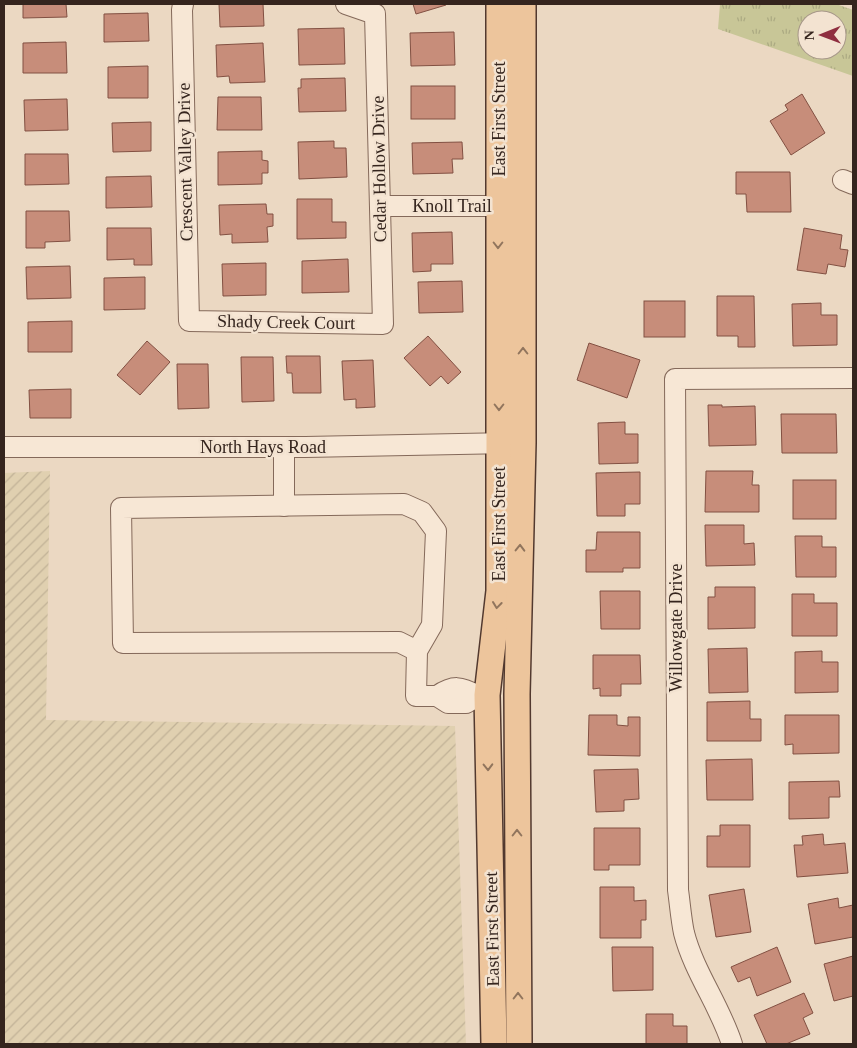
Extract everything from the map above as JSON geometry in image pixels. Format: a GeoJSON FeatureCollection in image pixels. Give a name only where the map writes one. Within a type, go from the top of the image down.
{"type":"FeatureCollection","features":[{"type":"Feature","properties":{"kind":"main road","name":"East First Street"},"geometry":{"type":"LineString","coordinates":[[499,4],[498,206],[511,443],[517,694],[518,1044]]}},
{"type":"Feature","properties":{"kind":"main road","name":"East First Street"},"geometry":{"type":"LineString","coordinates":[[494,1044],[482,696],[499,591],[511,443],[523,206],[523,4]]}},
{"type":"Feature","properties":{"kind":"main road"},"geometry":{"type":"LineString","coordinates":[[482,696],[517,694]]}},
{"type":"Feature","properties":{"kind":"street","name":"Crescent Valley Drive"},"geometry":{"type":"LineString","coordinates":[[183,4],[189,321]]}},
{"type":"Feature","properties":{"kind":"street","name":"Cedar Hollow Drive"},"geometry":{"type":"LineString","coordinates":[[346,4],[375,14],[383,324]]}},
{"type":"Feature","properties":{"kind":"street","name":"Knoll Trail"},"geometry":{"type":"LineString","coordinates":[[380,206],[523,206]]}},
{"type":"Feature","properties":{"kind":"street","name":"Shady Creek Court"},"geometry":{"type":"LineString","coordinates":[[189,321],[383,324]]}},
{"type":"Feature","properties":{"kind":"street","name":"Willowgate Drive"},"geometry":{"type":"LineString","coordinates":[[732,1044],[726,1025],[698,970],[684,933],[678,890],[674,379],[853,378]]}},
{"type":"Feature","properties":{"kind":"street","name":"North Hays Road"},"geometry":{"type":"LineString","coordinates":[[4,447],[284,447],[511,443]]}},
{"type":"Feature","properties":{"kind":"street"},"geometry":{"type":"LineString","coordinates":[[284,447],[284,506]]}},
{"type":"Feature","properties":{"kind":"street"},"geometry":{"type":"LineString","coordinates":[[417,651],[399,642],[123,643],[121,508],[404,504],[422,512],[436,531],[432,626],[417,651],[416,696],[437,696],[448,703],[466,703],[482,696]]}},
{"type":"Feature","properties":{"kind":"shaded area"},"geometry":{"type":"Polygon","coordinates":[[[50,471],[46,720],[455,726],[466,1044],[4,1044],[4,473],[50,471]]]}},
{"type":"Feature","properties":{"kind":"green space"},"geometry":{"type":"Polygon","coordinates":[[[720,4],[836,4],[853,10],[853,76],[807,60],[847,60],[847,10],[797,10],[797,57],[718,29],[720,4]]]}},
{"type":"Feature","properties":{"kind":"building"},"geometry":{"type":"Polygon","coordinates":[[[23,4],[66,4],[67,17],[23,18],[23,4]]]}},
{"type":"Feature","properties":{"kind":"building"},"geometry":{"type":"Polygon","coordinates":[[[219,4],[263,4],[264,26],[220,27],[219,4]]]}},
{"type":"Feature","properties":{"kind":"building"},"geometry":{"type":"Polygon","coordinates":[[[413,4],[446,4],[446,5],[416,14],[413,4]]]}},
{"type":"Feature","properties":{"kind":"building"},"geometry":{"type":"Polygon","coordinates":[[[148,13],[149,41],[104,42],[104,14],[148,13]]]}},
{"type":"Feature","properties":{"kind":"building"},"geometry":{"type":"Polygon","coordinates":[[[344,28],[345,64],[299,65],[298,29],[344,28]]]}},
{"type":"Feature","properties":{"kind":"building"},"geometry":{"type":"Polygon","coordinates":[[[454,32],[455,65],[411,66],[410,33],[454,32]]]}},
{"type":"Feature","properties":{"kind":"building"},"geometry":{"type":"Polygon","coordinates":[[[66,42],[67,73],[23,73],[23,43],[66,42]]]}},
{"type":"Feature","properties":{"kind":"building"},"geometry":{"type":"Polygon","coordinates":[[[263,43],[265,82],[230,83],[229,76],[217,77],[216,45],[263,43]]]}},
{"type":"Feature","properties":{"kind":"building"},"geometry":{"type":"Polygon","coordinates":[[[148,66],[148,98],[108,98],[108,67],[148,66]]]}},
{"type":"Feature","properties":{"kind":"building"},"geometry":{"type":"Polygon","coordinates":[[[345,78],[346,111],[299,112],[298,88],[301,88],[301,79],[345,78]]]}},
{"type":"Feature","properties":{"kind":"building"},"geometry":{"type":"Polygon","coordinates":[[[411,86],[455,86],[455,119],[411,119],[411,86]]]}},
{"type":"Feature","properties":{"kind":"building"},"geometry":{"type":"Polygon","coordinates":[[[802,94],[825,133],[791,155],[770,121],[788,110],[785,105],[802,94]]]}},
{"type":"Feature","properties":{"kind":"building"},"geometry":{"type":"Polygon","coordinates":[[[218,97],[261,97],[262,130],[217,130],[218,97]]]}},
{"type":"Feature","properties":{"kind":"building"},"geometry":{"type":"Polygon","coordinates":[[[67,99],[68,130],[25,131],[24,100],[67,99]]]}},
{"type":"Feature","properties":{"kind":"building"},"geometry":{"type":"Polygon","coordinates":[[[151,122],[151,151],[113,152],[112,123],[151,122]]]}},
{"type":"Feature","properties":{"kind":"building"},"geometry":{"type":"Polygon","coordinates":[[[334,141],[334,148],[346,148],[347,177],[299,179],[298,142],[334,141]]]}},
{"type":"Feature","properties":{"kind":"building"},"geometry":{"type":"Polygon","coordinates":[[[462,142],[463,159],[452,159],[453,173],[413,174],[412,143],[462,142]]]}},
{"type":"Feature","properties":{"kind":"building"},"geometry":{"type":"Polygon","coordinates":[[[262,151],[262,160],[268,161],[268,173],[262,173],[262,184],[218,185],[218,152],[262,151]]]}},
{"type":"Feature","properties":{"kind":"building"},"geometry":{"type":"Polygon","coordinates":[[[25,154],[68,154],[69,184],[25,185],[25,154]]]}},
{"type":"Feature","properties":{"kind":"building"},"geometry":{"type":"Polygon","coordinates":[[[736,172],[790,172],[791,212],[747,212],[746,194],[736,194],[736,172]]]}},
{"type":"Feature","properties":{"kind":"building"},"geometry":{"type":"Polygon","coordinates":[[[151,176],[152,207],[106,208],[106,177],[151,176]]]}},
{"type":"Feature","properties":{"kind":"building"},"geometry":{"type":"Polygon","coordinates":[[[297,199],[332,199],[332,222],[346,222],[346,238],[297,239],[297,199]]]}},
{"type":"Feature","properties":{"kind":"building"},"geometry":{"type":"Polygon","coordinates":[[[266,204],[267,214],[273,214],[273,226],[267,227],[268,242],[232,243],[232,234],[220,235],[219,205],[266,204]]]}},
{"type":"Feature","properties":{"kind":"building"},"geometry":{"type":"Polygon","coordinates":[[[26,211],[69,211],[70,241],[45,242],[45,248],[26,248],[26,211]]]}},
{"type":"Feature","properties":{"kind":"building"},"geometry":{"type":"Polygon","coordinates":[[[107,228],[151,228],[152,265],[134,265],[134,259],[107,260],[107,228]]]}},
{"type":"Feature","properties":{"kind":"building"},"geometry":{"type":"Polygon","coordinates":[[[804,228],[842,235],[840,249],[848,250],[845,267],[828,264],[826,274],[797,270],[804,228]]]}},
{"type":"Feature","properties":{"kind":"building"},"geometry":{"type":"Polygon","coordinates":[[[452,232],[453,264],[431,264],[431,271],[413,272],[412,233],[452,232]]]}},
{"type":"Feature","properties":{"kind":"building"},"geometry":{"type":"Polygon","coordinates":[[[348,259],[349,292],[302,293],[302,261],[348,259]]]}},
{"type":"Feature","properties":{"kind":"building"},"geometry":{"type":"Polygon","coordinates":[[[266,263],[266,295],[223,296],[222,264],[266,263]]]}},
{"type":"Feature","properties":{"kind":"building"},"geometry":{"type":"Polygon","coordinates":[[[70,266],[71,298],[27,299],[26,267],[70,266]]]}},
{"type":"Feature","properties":{"kind":"building"},"geometry":{"type":"Polygon","coordinates":[[[145,277],[145,309],[104,310],[104,278],[145,277]]]}},
{"type":"Feature","properties":{"kind":"building"},"geometry":{"type":"Polygon","coordinates":[[[462,281],[463,312],[419,313],[418,282],[462,281]]]}},
{"type":"Feature","properties":{"kind":"building"},"geometry":{"type":"Polygon","coordinates":[[[717,296],[754,296],[755,347],[738,347],[738,336],[717,336],[717,296]]]}},
{"type":"Feature","properties":{"kind":"building"},"geometry":{"type":"Polygon","coordinates":[[[644,301],[685,301],[685,337],[644,337],[644,301]]]}},
{"type":"Feature","properties":{"kind":"building"},"geometry":{"type":"Polygon","coordinates":[[[821,303],[821,315],[837,315],[837,345],[793,346],[792,304],[821,303]]]}},
{"type":"Feature","properties":{"kind":"building"},"geometry":{"type":"Polygon","coordinates":[[[72,321],[72,352],[28,352],[28,322],[72,321]]]}},
{"type":"Feature","properties":{"kind":"building"},"geometry":{"type":"Polygon","coordinates":[[[428,336],[461,372],[448,384],[441,376],[430,386],[404,358],[428,336]]]}},
{"type":"Feature","properties":{"kind":"building"},"geometry":{"type":"Polygon","coordinates":[[[147,341],[170,362],[140,395],[117,375],[147,341]]]}},
{"type":"Feature","properties":{"kind":"building"},"geometry":{"type":"Polygon","coordinates":[[[589,343],[640,360],[627,398],[577,380],[589,343]]]}},
{"type":"Feature","properties":{"kind":"building"},"geometry":{"type":"Polygon","coordinates":[[[286,356],[320,356],[321,393],[293,393],[292,373],[287,373],[286,356]]]}},
{"type":"Feature","properties":{"kind":"building"},"geometry":{"type":"Polygon","coordinates":[[[241,357],[273,357],[274,401],[242,402],[241,357]]]}},
{"type":"Feature","properties":{"kind":"building"},"geometry":{"type":"Polygon","coordinates":[[[373,360],[375,407],[356,408],[356,399],[344,400],[342,361],[373,360]]]}},
{"type":"Feature","properties":{"kind":"building"},"geometry":{"type":"Polygon","coordinates":[[[177,364],[208,364],[209,408],[178,409],[177,364]]]}},
{"type":"Feature","properties":{"kind":"building"},"geometry":{"type":"Polygon","coordinates":[[[71,389],[71,418],[30,418],[29,390],[71,389]]]}},
{"type":"Feature","properties":{"kind":"building"},"geometry":{"type":"Polygon","coordinates":[[[708,405],[722,405],[722,407],[755,406],[756,445],[709,446],[708,405]]]}},
{"type":"Feature","properties":{"kind":"building"},"geometry":{"type":"Polygon","coordinates":[[[781,414],[836,414],[837,453],[782,453],[781,414]]]}},
{"type":"Feature","properties":{"kind":"building"},"geometry":{"type":"Polygon","coordinates":[[[625,422],[625,434],[638,434],[638,463],[599,464],[598,423],[625,422]]]}},
{"type":"Feature","properties":{"kind":"building"},"geometry":{"type":"Polygon","coordinates":[[[706,471],[753,471],[752,485],[759,485],[759,512],[705,512],[706,471]]]}},
{"type":"Feature","properties":{"kind":"building"},"geometry":{"type":"Polygon","coordinates":[[[640,472],[640,504],[625,504],[625,516],[597,516],[596,473],[640,472]]]}},
{"type":"Feature","properties":{"kind":"building"},"geometry":{"type":"Polygon","coordinates":[[[793,480],[836,480],[836,519],[793,519],[793,480]]]}},
{"type":"Feature","properties":{"kind":"building"},"geometry":{"type":"Polygon","coordinates":[[[705,525],[744,525],[744,544],[754,543],[755,565],[706,566],[705,525]]]}},
{"type":"Feature","properties":{"kind":"building"},"geometry":{"type":"Polygon","coordinates":[[[597,532],[640,532],[640,568],[623,568],[623,572],[586,572],[586,550],[596,550],[597,532]]]}},
{"type":"Feature","properties":{"kind":"building"},"geometry":{"type":"Polygon","coordinates":[[[795,536],[822,536],[822,547],[836,547],[836,577],[796,577],[795,536]]]}},
{"type":"Feature","properties":{"kind":"building"},"geometry":{"type":"Polygon","coordinates":[[[715,587],[755,587],[755,628],[708,629],[708,597],[715,597],[715,587]]]}},
{"type":"Feature","properties":{"kind":"building"},"geometry":{"type":"Polygon","coordinates":[[[600,591],[640,591],[640,629],[601,629],[600,591]]]}},
{"type":"Feature","properties":{"kind":"building"},"geometry":{"type":"Polygon","coordinates":[[[792,594],[814,594],[814,603],[837,603],[837,636],[792,636],[792,594]]]}},
{"type":"Feature","properties":{"kind":"building"},"geometry":{"type":"Polygon","coordinates":[[[747,648],[748,692],[709,693],[708,649],[747,648]]]}},
{"type":"Feature","properties":{"kind":"building"},"geometry":{"type":"Polygon","coordinates":[[[822,651],[822,662],[838,662],[838,692],[795,693],[795,652],[822,651]]]}},
{"type":"Feature","properties":{"kind":"building"},"geometry":{"type":"Polygon","coordinates":[[[593,655],[640,655],[641,684],[621,684],[621,696],[600,696],[600,688],[593,689],[593,655]]]}},
{"type":"Feature","properties":{"kind":"building"},"geometry":{"type":"Polygon","coordinates":[[[750,701],[750,719],[761,719],[761,741],[707,741],[707,702],[750,701]]]}},
{"type":"Feature","properties":{"kind":"building"},"geometry":{"type":"Polygon","coordinates":[[[589,715],[617,715],[617,725],[628,726],[628,717],[640,717],[640,756],[588,755],[589,715]]]}},
{"type":"Feature","properties":{"kind":"building"},"geometry":{"type":"Polygon","coordinates":[[[785,715],[839,715],[839,753],[793,754],[793,744],[785,745],[785,715]]]}},
{"type":"Feature","properties":{"kind":"building"},"geometry":{"type":"Polygon","coordinates":[[[752,759],[753,800],[707,800],[706,760],[752,759]]]}},
{"type":"Feature","properties":{"kind":"building"},"geometry":{"type":"Polygon","coordinates":[[[638,769],[639,799],[624,800],[624,811],[596,812],[594,770],[638,769]]]}},
{"type":"Feature","properties":{"kind":"building"},"geometry":{"type":"Polygon","coordinates":[[[839,781],[840,797],[829,797],[829,818],[789,819],[789,782],[839,781]]]}},
{"type":"Feature","properties":{"kind":"building"},"geometry":{"type":"Polygon","coordinates":[[[720,825],[750,825],[750,867],[707,867],[707,836],[720,836],[720,825]]]}},
{"type":"Feature","properties":{"kind":"building"},"geometry":{"type":"Polygon","coordinates":[[[594,828],[640,828],[640,865],[609,865],[609,870],[594,870],[594,828]]]}},
{"type":"Feature","properties":{"kind":"building"},"geometry":{"type":"Polygon","coordinates":[[[823,834],[824,845],[845,843],[848,873],[797,877],[794,845],[803,845],[802,836],[823,834]]]}},
{"type":"Feature","properties":{"kind":"building"},"geometry":{"type":"Polygon","coordinates":[[[600,887],[634,887],[634,901],[646,900],[646,920],[641,920],[641,938],[600,938],[600,887]]]}},
{"type":"Feature","properties":{"kind":"building"},"geometry":{"type":"Polygon","coordinates":[[[744,889],[751,932],[716,937],[709,895],[744,889]]]}},
{"type":"Feature","properties":{"kind":"building"},"geometry":{"type":"Polygon","coordinates":[[[838,898],[839,908],[853,905],[853,937],[815,944],[808,904],[838,898]]]}},
{"type":"Feature","properties":{"kind":"building"},"geometry":{"type":"Polygon","coordinates":[[[612,947],[653,947],[653,990],[613,991],[612,947]]]}},
{"type":"Feature","properties":{"kind":"building"},"geometry":{"type":"Polygon","coordinates":[[[777,947],[791,982],[757,996],[750,977],[738,982],[731,967],[777,947]]]}},
{"type":"Feature","properties":{"kind":"building"},"geometry":{"type":"Polygon","coordinates":[[[853,956],[853,996],[834,1001],[824,964],[853,956]]]}},
{"type":"Feature","properties":{"kind":"building"},"geometry":{"type":"Polygon","coordinates":[[[804,993],[813,1013],[803,1018],[810,1034],[786,1044],[767,1044],[754,1015],[804,993]]]}},
{"type":"Feature","properties":{"kind":"building"},"geometry":{"type":"Polygon","coordinates":[[[646,1014],[673,1014],[673,1026],[687,1026],[687,1044],[646,1044],[646,1014]]]}}]}
